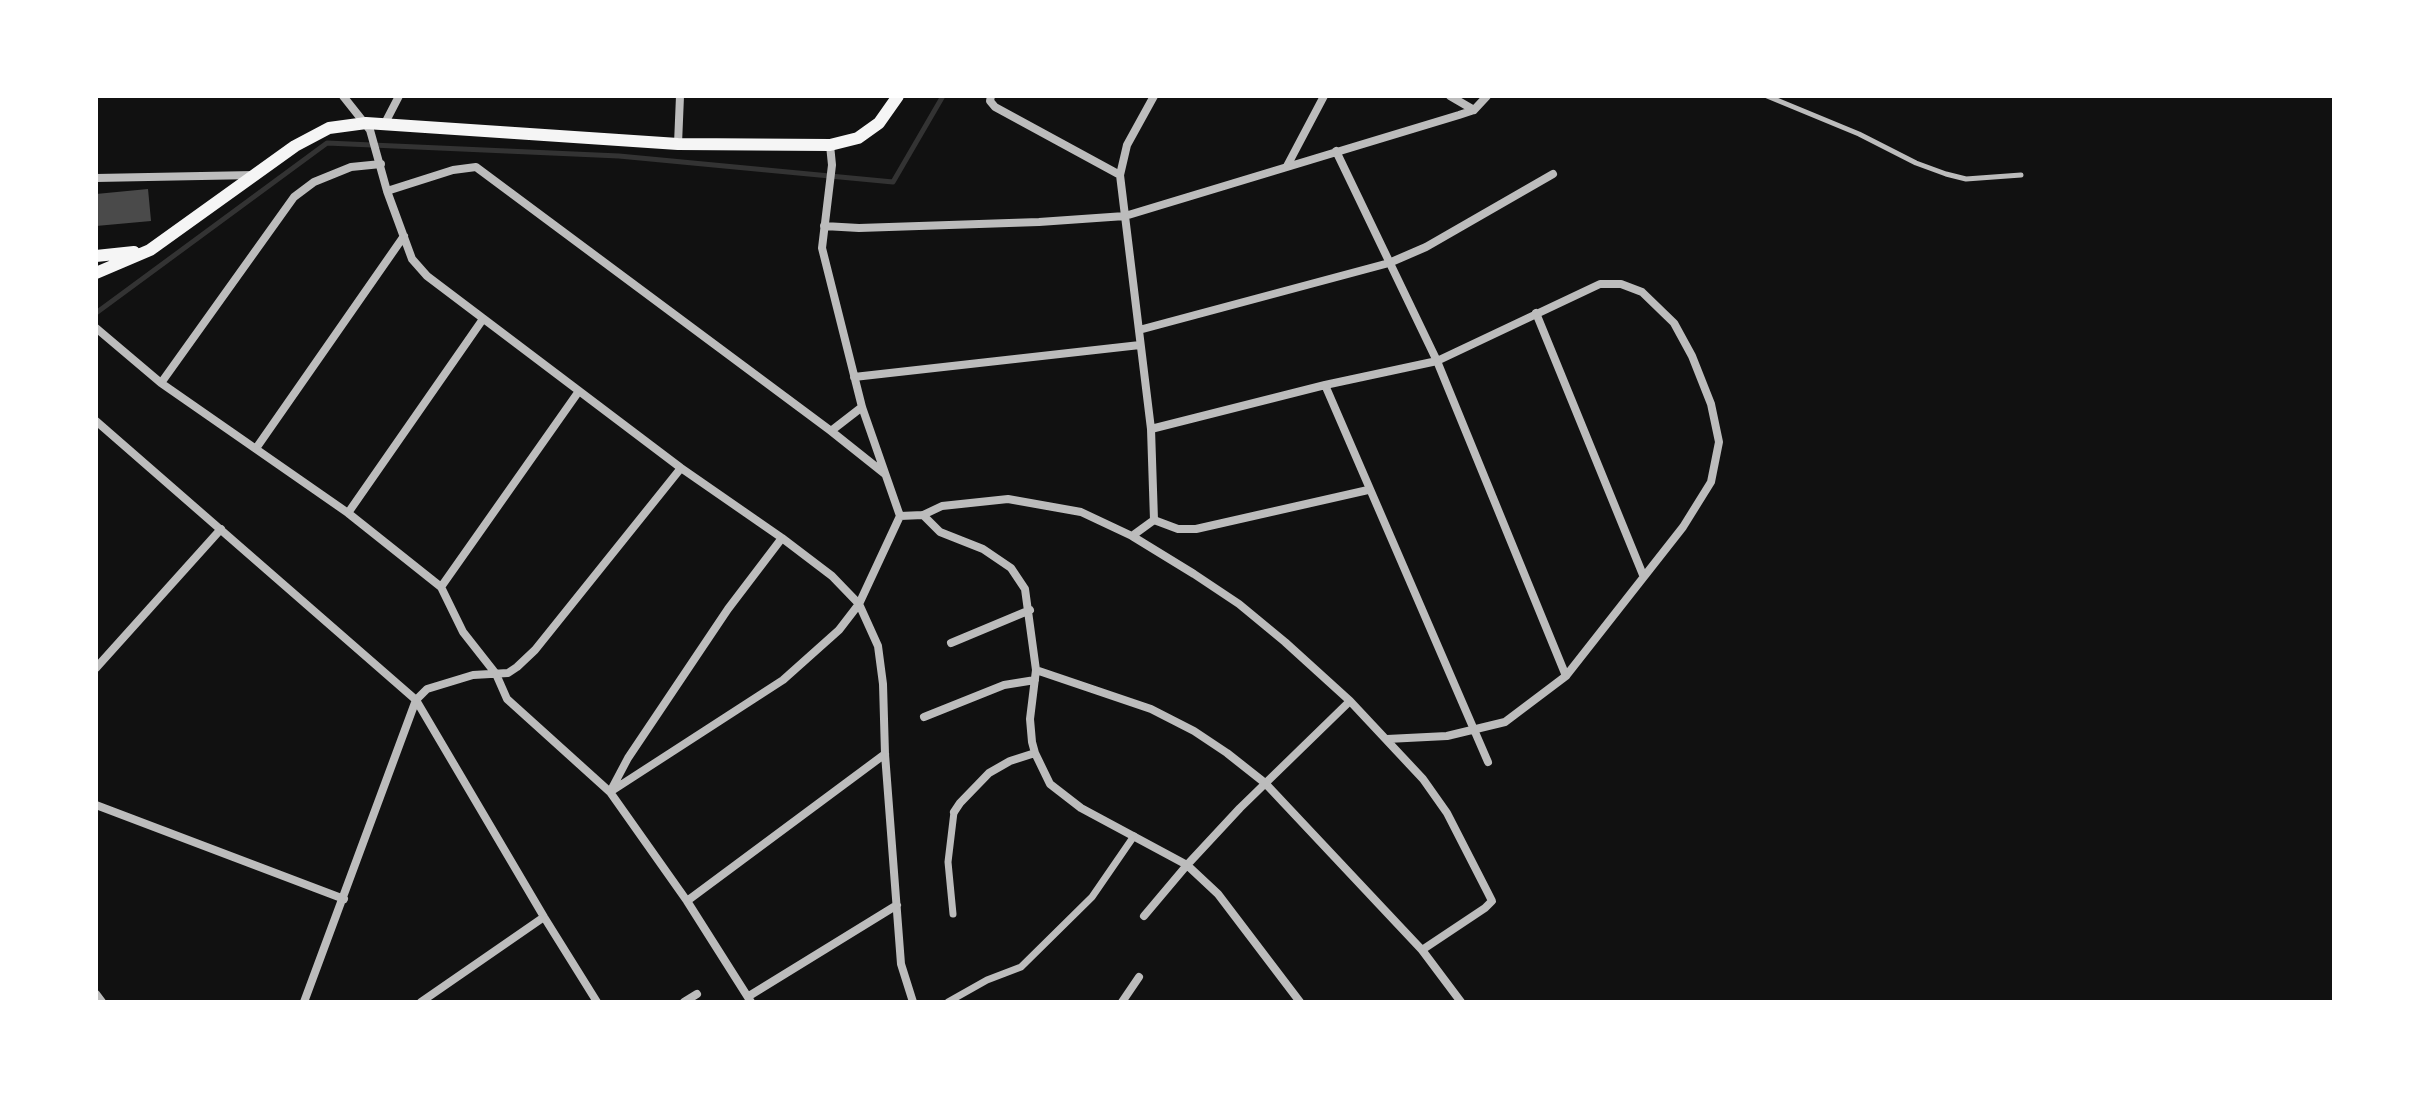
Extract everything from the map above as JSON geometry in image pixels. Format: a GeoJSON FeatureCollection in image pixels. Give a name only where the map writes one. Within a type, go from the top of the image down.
{"type":"FeatureCollection","features":[{"type":"Feature","properties":{"kind":"main road"},"geometry":{"type":"LineString","coordinates":[[96,273],[150,250],[295,146],[329,128],[384,125],[678,144],[830,145],[858,138],[879,123],[898,96]]}},
{"type":"Feature","properties":{"kind":"main road"},"geometry":{"type":"LineString","coordinates":[[96,256],[150,250]]}},
{"type":"Feature","properties":{"kind":"street"},"geometry":{"type":"LineString","coordinates":[[343,96],[368,126],[412,259],[427,276],[681,468],[782,538],[832,576],[859,604],[878,646],[901,964],[913,1002]]}},
{"type":"Feature","properties":{"kind":"street"},"geometry":{"type":"LineString","coordinates":[[384,125],[399,96]]}},
{"type":"Feature","properties":{"kind":"street"},"geometry":{"type":"LineString","coordinates":[[678,144],[680,96]]}},
{"type":"Feature","properties":{"kind":"street"},"geometry":{"type":"LineString","coordinates":[[1154,96],[1127,145],[1120,175],[1151,429],[1154,520]]}},
{"type":"Feature","properties":{"kind":"street"},"geometry":{"type":"LineString","coordinates":[[1286,166],[1324,96]]}},
{"type":"Feature","properties":{"kind":"street"},"geometry":{"type":"LineString","coordinates":[[1450,96],[1474,110]]}},
{"type":"Feature","properties":{"kind":"street"},"geometry":{"type":"LineString","coordinates":[[824,226],[874,228],[1125,216],[1474,110],[1487,96]]}},
{"type":"Feature","properties":{"kind":"street"},"geometry":{"type":"LineString","coordinates":[[990,99],[995,107],[1120,175]]}},
{"type":"Feature","properties":{"kind":"street"},"geometry":{"type":"LineString","coordinates":[[610,792],[783,680],[839,630],[859,604],[900,516],[862,407],[822,248],[832,165],[830,145]]}},
{"type":"Feature","properties":{"kind":"street"},"geometry":{"type":"LineString","coordinates":[[1336,151],[1437,361],[1566,676]]}},
{"type":"Feature","properties":{"kind":"street"},"geometry":{"type":"LineString","coordinates":[[161,383],[294,197],[314,182],[351,167],[379,161]]}},
{"type":"Feature","properties":{"kind":"street"},"geometry":{"type":"LineString","coordinates":[[387,191],[453,170],[476,167],[885,474]]}},
{"type":"Feature","properties":{"kind":"street"},"geometry":{"type":"LineString","coordinates":[[1139,330],[1389,263],[1426,247],[1553,174]]}},
{"type":"Feature","properties":{"kind":"street"},"geometry":{"type":"LineString","coordinates":[[96,178],[255,175]]}},
{"type":"Feature","properties":{"kind":"street"},"geometry":{"type":"LineString","coordinates":[[257,447],[404,236]]}},
{"type":"Feature","properties":{"kind":"street"},"geometry":{"type":"LineString","coordinates":[[1151,429],[1325,385],[1437,361],[1600,284],[1621,284],[1642,292],[1674,323],[1692,356],[1711,404],[1719,442],[1711,482],[1683,527],[1566,676],[1505,722],[1447,736],[1387,739]]}},
{"type":"Feature","properties":{"kind":"street"},"geometry":{"type":"LineString","coordinates":[[1536,313],[1643,575]]}},
{"type":"Feature","properties":{"kind":"street"},"geometry":{"type":"LineString","coordinates":[[348,513],[483,319]]}},
{"type":"Feature","properties":{"kind":"street"},"geometry":{"type":"LineString","coordinates":[[96,328],[161,383],[348,513],[441,587],[463,632],[496,674],[507,699],[610,792],[687,901],[750,999],[897,905]]}},
{"type":"Feature","properties":{"kind":"street"},"geometry":{"type":"LineString","coordinates":[[854,377],[1140,345]]}},
{"type":"Feature","properties":{"kind":"street"},"geometry":{"type":"LineString","coordinates":[[1325,385],[1488,762]]}},
{"type":"Feature","properties":{"kind":"street"},"geometry":{"type":"LineString","coordinates":[[441,587],[579,391]]}},
{"type":"Feature","properties":{"kind":"street"},"geometry":{"type":"LineString","coordinates":[[831,431],[862,407]]}},
{"type":"Feature","properties":{"kind":"street"},"geometry":{"type":"LineString","coordinates":[[96,421],[416,700],[597,1002]]}},
{"type":"Feature","properties":{"kind":"street"},"geometry":{"type":"LineString","coordinates":[[304,1002],[416,700],[427,689],[473,675],[508,673],[517,667],[535,650],[681,468]]}},
{"type":"Feature","properties":{"kind":"street"},"geometry":{"type":"LineString","coordinates":[[1154,520],[1178,529],[1196,529],[1368,490]]}},
{"type":"Feature","properties":{"kind":"street"},"geometry":{"type":"LineString","coordinates":[[900,516],[923,515],[942,506],[1008,499],[1081,512],[1132,536],[1239,604],[1350,701],[1423,779],[1447,813],[1492,901],[1422,950]]}},
{"type":"Feature","properties":{"kind":"street"},"geometry":{"type":"LineString","coordinates":[[923,515],[940,532],[983,549],[1011,568],[1025,589],[1036,670],[1030,719],[1035,753],[1050,784],[1081,808],[1187,865],[1218,894],[1300,1002]]}},
{"type":"Feature","properties":{"kind":"street"},"geometry":{"type":"LineString","coordinates":[[1132,536],[1154,520]]}},
{"type":"Feature","properties":{"kind":"street"},"geometry":{"type":"LineString","coordinates":[[96,668],[221,529]]}},
{"type":"Feature","properties":{"kind":"street"},"geometry":{"type":"LineString","coordinates":[[610,792],[628,758],[728,609],[782,538]]}},
{"type":"Feature","properties":{"kind":"street"},"geometry":{"type":"LineString","coordinates":[[951,643],[1030,610]]}},
{"type":"Feature","properties":{"kind":"street"},"geometry":{"type":"LineString","coordinates":[[1036,670],[1151,709],[1194,731],[1227,753],[1265,783],[1422,950],[1461,1002]]}},
{"type":"Feature","properties":{"kind":"street"},"geometry":{"type":"LineString","coordinates":[[924,717],[1004,685],[1035,680]]}},
{"type":"Feature","properties":{"kind":"street"},"geometry":{"type":"LineString","coordinates":[[1144,916],[1187,865],[1265,783],[1350,701]]}},
{"type":"Feature","properties":{"kind":"street"},"geometry":{"type":"LineString","coordinates":[[953,914],[948,862],[954,812],[989,773],[1010,761],[1035,753]]}},
{"type":"Feature","properties":{"kind":"street"},"geometry":{"type":"LineString","coordinates":[[687,901],[885,754]]}},
{"type":"Feature","properties":{"kind":"street"},"geometry":{"type":"LineString","coordinates":[[96,805],[344,899]]}},
{"type":"Feature","properties":{"kind":"street"},"geometry":{"type":"LineString","coordinates":[[948,1002],[987,980],[1021,967],[1092,897],[1134,836]]}},
{"type":"Feature","properties":{"kind":"street"},"geometry":{"type":"LineString","coordinates":[[421,1002],[544,917]]}},
{"type":"Feature","properties":{"kind":"street"},"geometry":{"type":"LineString","coordinates":[[1122,1002],[1139,977]]}},
{"type":"Feature","properties":{"kind":"street"},"geometry":{"type":"LineString","coordinates":[[96,994],[102,1002]]}},
{"type":"Feature","properties":{"kind":"street"},"geometry":{"type":"LineString","coordinates":[[684,1002],[697,994]]}},
{"type":"Feature","properties":{"kind":"lane"},"geometry":{"type":"LineString","coordinates":[[1767,96],[1946,174],[1966,179],[2021,175]]}},
{"type":"Feature","properties":{"kind":"building"},"geometry":{"type":"Polygon","coordinates":[[[148,189],[151,221],[96,226],[96,194],[148,189]]]}},
{"type":"Feature","properties":{"kind":"waterway"},"geometry":{"type":"LineString","coordinates":[[96,313],[327,143],[619,156],[893,182],[943,96]]}}]}
